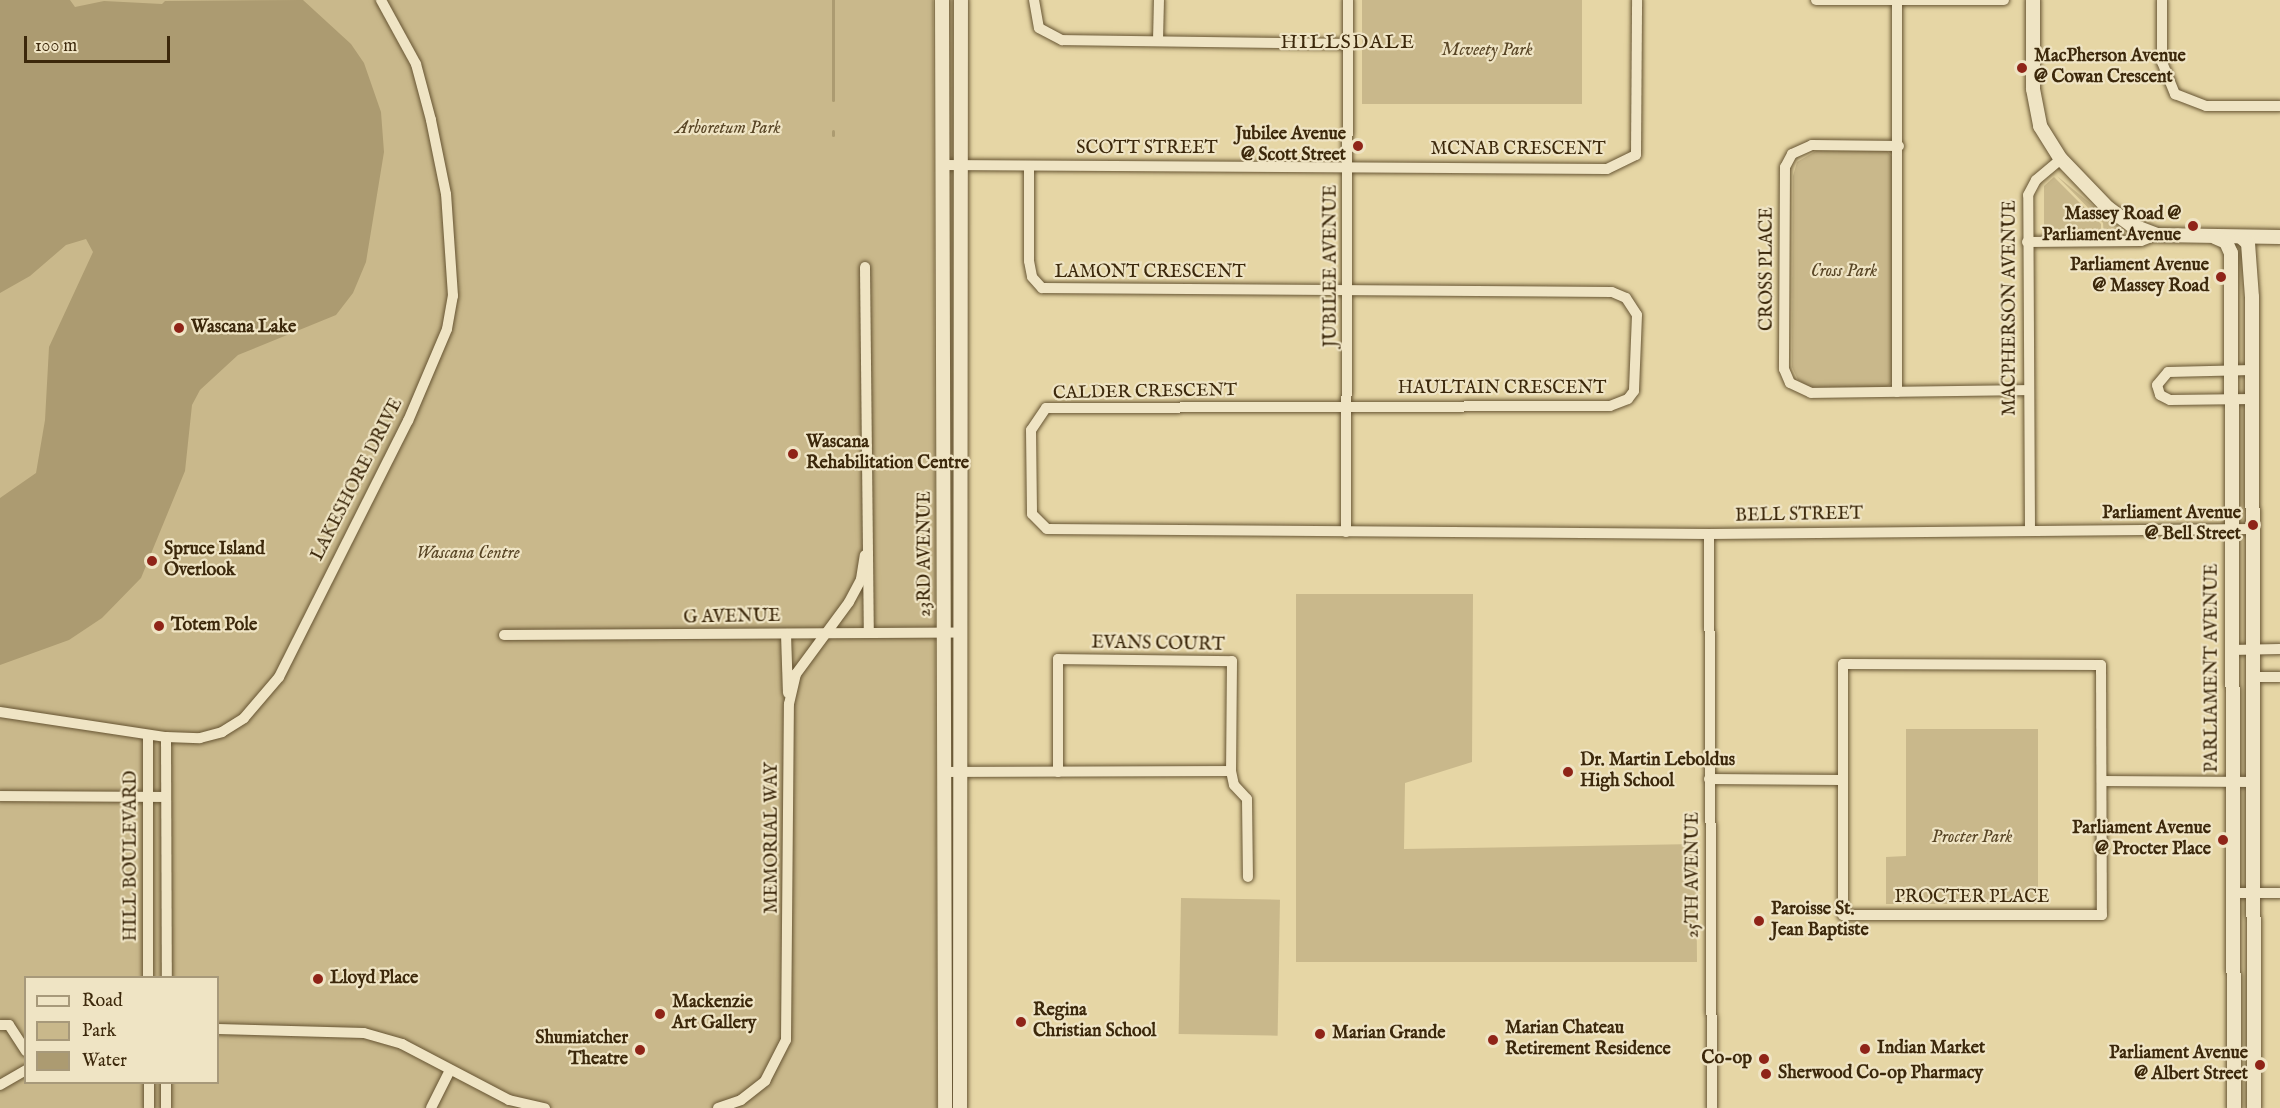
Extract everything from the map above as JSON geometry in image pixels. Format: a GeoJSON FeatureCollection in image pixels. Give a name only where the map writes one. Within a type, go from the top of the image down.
{"type":"FeatureCollection","features":[{"type":"Feature","properties":{"kind":"street","name":"LAKESHORE DRIVE"},"geometry":{"type":"LineString","coordinates":[[0,712],[148,735],[200,738],[222,732],[261,702],[279,677],[408,421],[447,329],[453,296],[452,254],[442,173],[416,64],[381,0]]}},
{"type":"Feature","properties":{"kind":"street","name":"23RD AVENUE"},"geometry":{"type":"LineString","coordinates":[[942,0],[945,1108]]}},
{"type":"Feature","properties":{"kind":"street","name":"23RD AVENUE"},"geometry":{"type":"LineString","coordinates":[[960,1108],[959,165],[961,0]]}},
{"type":"Feature","properties":{"kind":"street"},"geometry":{"type":"LineString","coordinates":[[1034,0],[1039,28],[1062,40],[1348,44]]}},
{"type":"Feature","properties":{"kind":"street"},"geometry":{"type":"LineString","coordinates":[[1158,40],[1160,0]]}},
{"type":"Feature","properties":{"kind":"street","name":"JUBILEE AVENUE"},"geometry":{"type":"LineString","coordinates":[[1346,531],[1349,290],[1348,0]]}},
{"type":"Feature","properties":{"kind":"street","name":"MCNAB CRESCENT"},"geometry":{"type":"LineString","coordinates":[[1349,166],[1607,169],[1626,163],[1636,155],[1637,0]]}},
{"type":"Feature","properties":{"kind":"street"},"geometry":{"type":"LineString","coordinates":[[1816,0],[2004,0]]}},
{"type":"Feature","properties":{"kind":"street"},"geometry":{"type":"LineString","coordinates":[[2033,0],[2036,113],[2047,141],[2108,208],[2132,225],[2157,235],[2275,237]]}},
{"type":"Feature","properties":{"kind":"street"},"geometry":{"type":"LineString","coordinates":[[2162,0],[2162,62],[2175,94],[2206,105],[2280,106]]}},
{"type":"Feature","properties":{"kind":"street"},"geometry":{"type":"LineString","coordinates":[[1898,1],[1898,392]]}},
{"type":"Feature","properties":{"kind":"street","name":"CROSS PLACE"},"geometry":{"type":"LineString","coordinates":[[1899,146],[1812,145],[1792,154],[1785,167],[1784,357],[1790,383],[1811,393],[2028,390]]}},
{"type":"Feature","properties":{"kind":"street","name":"MACPHERSON AVENUE"},"geometry":{"type":"LineString","coordinates":[[2030,529],[2028,195],[2036,180],[2061,159]]}},
{"type":"Feature","properties":{"kind":"street","name":"SCOTT STREET"},"geometry":{"type":"LineString","coordinates":[[944,165],[1349,166]]}},
{"type":"Feature","properties":{"kind":"street","name":"LAMONT CRESCENT"},"geometry":{"type":"LineString","coordinates":[[1029,166],[1029,261],[1032,277],[1042,288],[1349,290]]}},
{"type":"Feature","properties":{"kind":"street"},"geometry":{"type":"LineString","coordinates":[[2027,242],[2141,241],[2157,235]]}},
{"type":"Feature","properties":{"kind":"street"},"geometry":{"type":"LineString","coordinates":[[2215,237],[2226,242],[2231,253]]}},
{"type":"Feature","properties":{"kind":"street"},"geometry":{"type":"LineString","coordinates":[[2231,253],[2240,237]]}},
{"type":"Feature","properties":{"kind":"street"},"geometry":{"type":"LineString","coordinates":[[2240,237],[2249,247],[2252,297],[2254,1108]]}},
{"type":"Feature","properties":{"kind":"street"},"geometry":{"type":"LineString","coordinates":[[2252,297],[2258,250],[2262,240],[2275,237]]}},
{"type":"Feature","properties":{"kind":"street","name":"PARLIAMENT AVENUE"},"geometry":{"type":"LineString","coordinates":[[2231,253],[2231,893],[2234,1108]]}},
{"type":"Feature","properties":{"kind":"street","name":"MEMORIAL WAY"},"geometry":{"type":"LineString","coordinates":[[865,267],[865,555],[869,633]]}},
{"type":"Feature","properties":{"kind":"street","name":"HAULTAIN CRESCENT"},"geometry":{"type":"LineString","coordinates":[[1348,407],[1610,406],[1628,399],[1634,391],[1637,346],[1637,315],[1633,305],[1620,293],[1349,290]]}},
{"type":"Feature","properties":{"kind":"street"},"geometry":{"type":"LineString","coordinates":[[2252,370],[2168,372],[2157,385],[2160,395],[2170,400],[2252,399]]}},
{"type":"Feature","properties":{"kind":"street","name":"CALDER CRESCENT"},"geometry":{"type":"LineString","coordinates":[[1346,531],[1047,529],[1032,514],[1031,430],[1047,408],[1348,407]]}},
{"type":"Feature","properties":{"kind":"street","name":"BELL STREET"},"geometry":{"type":"LineString","coordinates":[[1346,531],[1709,534],[2253,528]]}},
{"type":"Feature","properties":{"kind":"street","name":"25TH AVENUE"},"geometry":{"type":"LineString","coordinates":[[1709,534],[1712,1108]]}},
{"type":"Feature","properties":{"kind":"street","name":"MEMORIAL WAY"},"geometry":{"type":"LineString","coordinates":[[718,1108],[741,1100],[765,1081],[786,1040],[789,704],[796,674],[849,602],[861,579],[865,555]]}},
{"type":"Feature","properties":{"kind":"street","name":"G AVENUE"},"geometry":{"type":"LineString","coordinates":[[504,635],[960,633]]}},
{"type":"Feature","properties":{"kind":"street"},"geometry":{"type":"LineString","coordinates":[[786,634],[789,704]]}},
{"type":"Feature","properties":{"kind":"street"},"geometry":{"type":"LineString","coordinates":[[2231,650],[2280,649]]}},
{"type":"Feature","properties":{"kind":"street","name":"EVANS COURT"},"geometry":{"type":"LineString","coordinates":[[1058,772],[1058,659],[1232,661],[1232,771]]}},
{"type":"Feature","properties":{"kind":"street","name":"PROCTER PLACE"},"geometry":{"type":"LineString","coordinates":[[1843,664],[2101,665],[2102,915],[1843,915],[1842,780],[1843,664]]}},
{"type":"Feature","properties":{"kind":"street"},"geometry":{"type":"LineString","coordinates":[[2254,677],[2280,677]]}},
{"type":"Feature","properties":{"kind":"street","name":"HILL BOULEVARD"},"geometry":{"type":"LineString","coordinates":[[148,735],[148,976]]}},
{"type":"Feature","properties":{"kind":"street","name":"HILL BOULEVARD"},"geometry":{"type":"LineString","coordinates":[[166,737],[167,976]]}},
{"type":"Feature","properties":{"kind":"street"},"geometry":{"type":"LineString","coordinates":[[944,772],[1232,771],[1234,784],[1247,799],[1248,877]]}},
{"type":"Feature","properties":{"kind":"street"},"geometry":{"type":"LineString","coordinates":[[1709,779],[1842,780]]}},
{"type":"Feature","properties":{"kind":"street"},"geometry":{"type":"LineString","coordinates":[[2102,781],[2254,782]]}},
{"type":"Feature","properties":{"kind":"street"},"geometry":{"type":"LineString","coordinates":[[0,796],[166,796]]}},
{"type":"Feature","properties":{"kind":"street"},"geometry":{"type":"LineString","coordinates":[[2231,893],[2280,893]]}},
{"type":"Feature","properties":{"kind":"street"},"geometry":{"type":"LineString","coordinates":[[0,1024],[9,1025],[24,1048]]}},
{"type":"Feature","properties":{"kind":"street"},"geometry":{"type":"LineString","coordinates":[[219,1029],[364,1033],[402,1044],[509,1100],[544,1108]]}},
{"type":"Feature","properties":{"kind":"street"},"geometry":{"type":"LineString","coordinates":[[431,1108],[450,1070]]}},
{"type":"Feature","properties":{"kind":"street"},"geometry":{"type":"LineString","coordinates":[[0,1085],[24,1071]]}},
{"type":"Feature","properties":{"kind":"street"},"geometry":{"type":"LineString","coordinates":[[149,1084],[149,1108]]}},
{"type":"Feature","properties":{"kind":"street"},"geometry":{"type":"LineString","coordinates":[[166,1084],[166,1108]]}},
{"type":"Feature","properties":{"kind":"green space","name":"Wascana Centre"},"geometry":{"type":"Polygon","coordinates":[[[0,0],[933,0],[937,1108],[0,1108],[0,0]]]}},
{"type":"Feature","properties":{"kind":"green space","name":"Mcveety Park"},"geometry":{"type":"Polygon","coordinates":[[[1362,0],[1582,0],[1582,104],[1362,104],[1362,0]]]}},
{"type":"Feature","properties":{"kind":"green space","name":"Cross Park"},"geometry":{"type":"Polygon","coordinates":[[[1816,151],[1887,151],[1894,159],[1894,380],[1886,388],[1811,388],[1798,380],[1792,367],[1793,176],[1797,162],[1816,151]]]}},
{"type":"Feature","properties":{"kind":"green space"},"geometry":{"type":"Polygon","coordinates":[[[2057,176],[2125,232],[2125,237],[2104,237],[2103,223],[2057,176]]]}},
{"type":"Feature","properties":{"kind":"green space"},"geometry":{"type":"Polygon","coordinates":[[[2054,177],[2101,224],[2101,237],[2044,237],[2044,186],[2054,177]]]}},
{"type":"Feature","properties":{"kind":"green space"},"geometry":{"type":"Polygon","coordinates":[[[1296,594],[1473,594],[1472,762],[1405,783],[1404,849],[1696,844],[1697,962],[1296,962],[1296,594]]]}},
{"type":"Feature","properties":{"kind":"green space","name":"Procter Park"},"geometry":{"type":"Polygon","coordinates":[[[1906,729],[2038,729],[2038,904],[1886,904],[1886,857],[1906,856],[1906,729]]]}},
{"type":"Feature","properties":{"kind":"green space"},"geometry":{"type":"Polygon","coordinates":[[[1181,898],[1280,900],[1278,1036],[1179,1034],[1181,898]]]}},
{"type":"Feature","properties":{"kind":"water","name":"Wascana Lake"},"geometry":{"type":"Polygon","coordinates":[[[0,0],[70,0],[75,7],[104,1],[162,4],[165,1],[303,0],[351,44],[364,63],[381,112],[384,152],[366,262],[353,293],[336,315],[238,355],[200,390],[192,405],[185,471],[141,578],[102,618],[69,640],[0,665],[0,498],[36,473],[45,420],[49,347],[93,252],[86,239],[66,245],[30,276],[0,293],[0,0]]]}},
{"type":"Feature","properties":{"kind":"waterway"},"geometry":{"type":"LineString","coordinates":[[833,0],[833,100]]}},
{"type":"Feature","properties":{"kind":"place","name":"MacPherson Avenue @ Cowan Crescent"},"geometry":{"type":"Point","coordinates":[2022,68]}},
{"type":"Feature","properties":{"kind":"place","name":"Jubilee Avenue @ Scott Street"},"geometry":{"type":"Point","coordinates":[1358,146]}},
{"type":"Feature","properties":{"kind":"place","name":"Massey Road @ Parliament Avenue"},"geometry":{"type":"Point","coordinates":[2193,226]}},
{"type":"Feature","properties":{"kind":"place","name":"Parliament Avenue @ Massey Road"},"geometry":{"type":"Point","coordinates":[2221,277]}},
{"type":"Feature","properties":{"kind":"place","name":"Wascana Lake"},"geometry":{"type":"Point","coordinates":[179,328]}},
{"type":"Feature","properties":{"kind":"place","name":"Wascana Rehabilitation Centre"},"geometry":{"type":"Point","coordinates":[793,454]}},
{"type":"Feature","properties":{"kind":"place","name":"Parliament Avenue @ Bell Street"},"geometry":{"type":"Point","coordinates":[2253,525]}},
{"type":"Feature","properties":{"kind":"place","name":"Spruce Island Overlook"},"geometry":{"type":"Point","coordinates":[152,561]}},
{"type":"Feature","properties":{"kind":"place","name":"Totem Pole"},"geometry":{"type":"Point","coordinates":[159,626]}},
{"type":"Feature","properties":{"kind":"place","name":"Dr. Martin Leboldus High School"},"geometry":{"type":"Point","coordinates":[1568,772]}},
{"type":"Feature","properties":{"kind":"place","name":"Parliament Avenue @ Procter Place"},"geometry":{"type":"Point","coordinates":[2223,840]}},
{"type":"Feature","properties":{"kind":"place","name":"Paroisse St. Jean Baptiste"},"geometry":{"type":"Point","coordinates":[1759,921]}},
{"type":"Feature","properties":{"kind":"place","name":"Lloyd Place"},"geometry":{"type":"Point","coordinates":[318,979]}},
{"type":"Feature","properties":{"kind":"place","name":"Mackenzie Art Gallery"},"geometry":{"type":"Point","coordinates":[660,1014]}},
{"type":"Feature","properties":{"kind":"place","name":"Regina Christian School"},"geometry":{"type":"Point","coordinates":[1021,1022]}},
{"type":"Feature","properties":{"kind":"place","name":"Marian Grande"},"geometry":{"type":"Point","coordinates":[1320,1034]}},
{"type":"Feature","properties":{"kind":"place","name":"Marian Chateau Retirement Residence"},"geometry":{"type":"Point","coordinates":[1493,1040]}},
{"type":"Feature","properties":{"kind":"place","name":"Indian Market"},"geometry":{"type":"Point","coordinates":[1865,1049]}},
{"type":"Feature","properties":{"kind":"place","name":"Shumiatcher Theatre"},"geometry":{"type":"Point","coordinates":[640,1050]}},
{"type":"Feature","properties":{"kind":"place","name":"Co-op"},"geometry":{"type":"Point","coordinates":[1764,1059]}},
{"type":"Feature","properties":{"kind":"place","name":"Parliament Avenue @ Albert Street"},"geometry":{"type":"Point","coordinates":[2260,1065]}},
{"type":"Feature","properties":{"kind":"place","name":"Sherwood Co-op Pharmacy"},"geometry":{"type":"Point","coordinates":[1766,1074]}},
{"type":"Feature","properties":{"kind":"district","name":"HILLSDALE"},"geometry":{"type":"Point","coordinates":[1348,42]}},
{"type":"Feature","properties":{"kind":"park label","name":"Arboretum Park"},"geometry":{"type":"Point","coordinates":[728,129]}}]}
